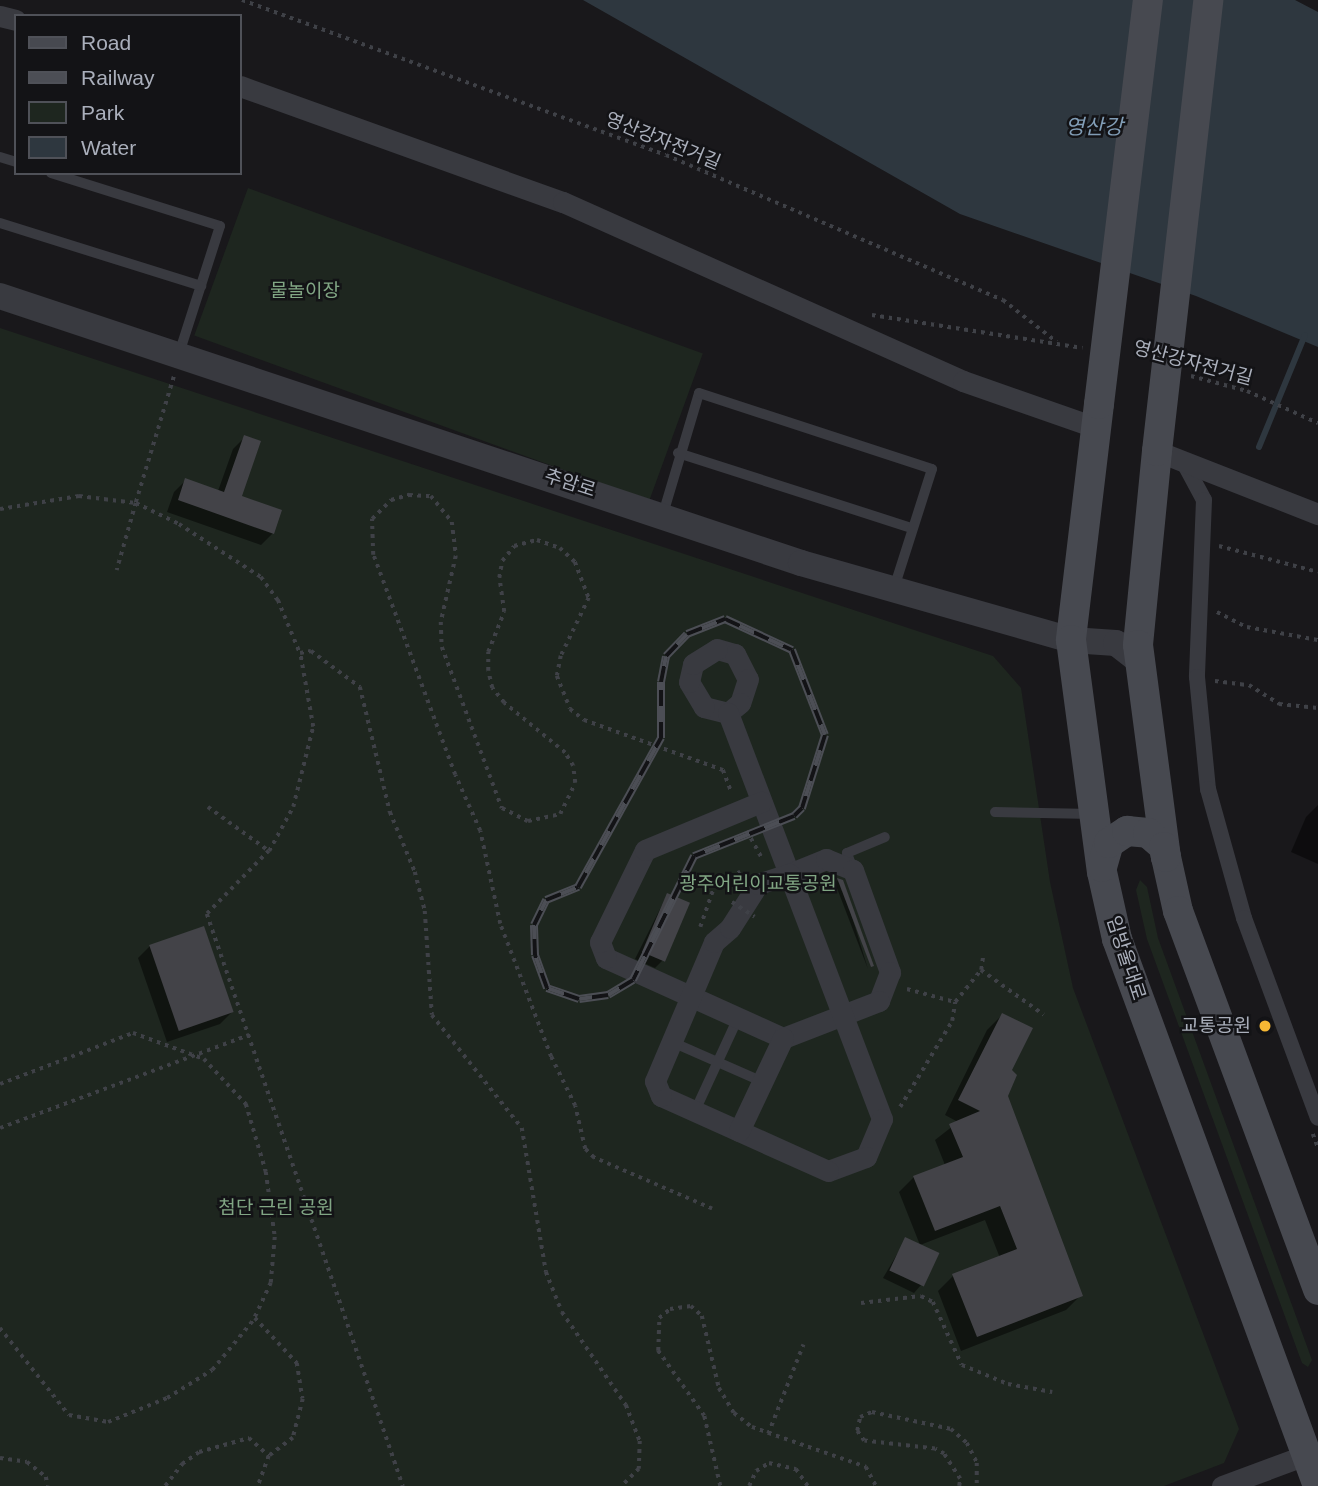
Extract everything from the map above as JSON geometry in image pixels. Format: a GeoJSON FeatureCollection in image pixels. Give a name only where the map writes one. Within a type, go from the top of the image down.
{"type":"FeatureCollection","features":[{"type":"Feature","properties":{"kind":"main road","name":"임방울대로"},"geometry":{"type":"LineString","coordinates":[[1148,0],[1071,640],[1102,872],[1117,939],[1307,1447],[1318,1486]]}},
{"type":"Feature","properties":{"kind":"main road"},"geometry":{"type":"LineString","coordinates":[[1166,857],[1140,662],[1170,456],[1208,0]]}},
{"type":"Feature","properties":{"kind":"main road"},"geometry":{"type":"LineString","coordinates":[[1102,872],[1109,842],[1127,831],[1148,833],[1164,847],[1178,911],[1318,1290]]}},
{"type":"Feature","properties":{"kind":"street"},"geometry":{"type":"LineString","coordinates":[[242,87],[564,202],[963,381],[1097,416]]}},
{"type":"Feature","properties":{"kind":"street","name":"추암로"},"geometry":{"type":"LineString","coordinates":[[0,296],[177,365],[663,514],[894,590],[1071,640],[1116,643],[1140,662]]}},
{"type":"Feature","properties":{"kind":"street"},"geometry":{"type":"LineString","coordinates":[[1170,456],[1318,514]]}},
{"type":"Feature","properties":{"kind":"street"},"geometry":{"type":"LineString","coordinates":[[1170,456],[1204,499],[1197,683],[1208,789],[1225,857],[1318,1118]]}},
{"type":"Feature","properties":{"kind":"street"},"geometry":{"type":"LineString","coordinates":[[728,713],[761,802],[789,874],[842,1015],[882,1119],[866,1157],[828,1171],[661,1096],[655,1081],[714,942],[730,928],[758,884],[789,874],[826,859],[853,870],[890,972],[879,1001],[842,1015],[783,1038],[739,1131]]}},
{"type":"Feature","properties":{"kind":"street"},"geometry":{"type":"LineString","coordinates":[[761,802],[645,850],[600,942],[606,958],[783,1038]]}},
{"type":"Feature","properties":{"kind":"street"},"geometry":{"type":"LineString","coordinates":[[1222,1486],[1307,1447]]}},
{"type":"Feature","properties":{"kind":"lane"},"geometry":{"type":"LineString","coordinates":[[57,175],[220,226],[177,365]]}},
{"type":"Feature","properties":{"kind":"lane"},"geometry":{"type":"LineString","coordinates":[[0,223],[201,286]]}},
{"type":"Feature","properties":{"kind":"lane"},"geometry":{"type":"LineString","coordinates":[[663,514],[678,453],[699,393],[932,470],[911,528],[894,590]]}},
{"type":"Feature","properties":{"kind":"lane"},"geometry":{"type":"LineString","coordinates":[[678,453],[911,528]]}},
{"type":"Feature","properties":{"kind":"lane"},"geometry":{"type":"LineString","coordinates":[[995,812],[1094,814]]}},
{"type":"Feature","properties":{"kind":"lane"},"geometry":{"type":"LineString","coordinates":[[853,870],[847,853],[885,837]]}},
{"type":"Feature","properties":{"kind":"lane"},"geometry":{"type":"LineString","coordinates":[[695,1111],[738,1018]]}},
{"type":"Feature","properties":{"kind":"lane"},"geometry":{"type":"LineString","coordinates":[[672,1042],[761,1081]]}},
{"type":"Feature","properties":{"kind":"path","name":"영산강자전거길"},"geometry":{"type":"LineString","coordinates":[[242,0],[666,155],[1003,300],[1057,342]]}},
{"type":"Feature","properties":{"kind":"path","name":"영산강자전거길"},"geometry":{"type":"LineString","coordinates":[[870,315],[1057,342],[1084,349]]}},
{"type":"Feature","properties":{"kind":"path"},"geometry":{"type":"LineString","coordinates":[[117,570],[177,365]]}},
{"type":"Feature","properties":{"kind":"path","name":"영산강자전거길"},"geometry":{"type":"LineString","coordinates":[[1179,373],[1247,391],[1318,423]]}},
{"type":"Feature","properties":{"kind":"path"},"geometry":{"type":"LineString","coordinates":[[712,1209],[594,1158],[585,1149],[575,1106],[500,924],[480,831],[455,775],[373,555],[372,519],[391,500],[420,495],[431,496],[452,523],[456,556],[441,622],[442,647],[502,808],[528,821],[560,814],[575,783],[573,766],[565,753],[504,703],[492,688],[488,671],[488,652],[503,612],[499,578],[502,561],[514,546],[537,540],[560,548],[576,562],[589,598],[561,656],[557,676],[570,709],[584,720],[723,770],[757,856],[763,855]]}},
{"type":"Feature","properties":{"kind":"path"},"geometry":{"type":"LineString","coordinates":[[0,509],[79,496],[136,503],[180,524],[261,577],[278,600],[300,653],[313,727],[293,807],[269,851],[207,914],[403,1486]]}},
{"type":"Feature","properties":{"kind":"path"},"geometry":{"type":"LineString","coordinates":[[1202,545],[1226,547],[1318,572]]}},
{"type":"Feature","properties":{"kind":"path"},"geometry":{"type":"LineString","coordinates":[[1200,601],[1247,627],[1318,640]]}},
{"type":"Feature","properties":{"kind":"path"},"geometry":{"type":"LineString","coordinates":[[300,653],[311,651],[360,687],[390,812],[415,872],[425,912],[432,1015],[522,1128],[546,1272],[562,1311],[626,1405],[640,1441],[639,1469],[622,1486]]}},
{"type":"Feature","properties":{"kind":"path"},"geometry":{"type":"LineString","coordinates":[[1197,683],[1226,680],[1249,685],[1279,704],[1318,708]]}},
{"type":"Feature","properties":{"kind":"path"},"geometry":{"type":"LineString","coordinates":[[208,807],[269,851]]}},
{"type":"Feature","properties":{"kind":"path"},"geometry":{"type":"LineString","coordinates":[[732,902],[755,917]]}},
{"type":"Feature","properties":{"kind":"path"},"geometry":{"type":"LineString","coordinates":[[894,1115],[952,1021],[955,1002],[981,970],[984,955]]}},
{"type":"Feature","properties":{"kind":"path"},"geometry":{"type":"LineString","coordinates":[[981,970],[1044,1015]]}},
{"type":"Feature","properties":{"kind":"path"},"geometry":{"type":"LineString","coordinates":[[890,972],[904,988],[955,1002]]}},
{"type":"Feature","properties":{"kind":"path"},"geometry":{"type":"LineString","coordinates":[[0,1084],[133,1034],[195,1053],[246,1104],[266,1172],[275,1237],[271,1283],[255,1318],[212,1370],[167,1398],[108,1422],[69,1415],[0,1328]]}},
{"type":"Feature","properties":{"kind":"path"},"geometry":{"type":"LineString","coordinates":[[0,1128],[249,1035]]}},
{"type":"Feature","properties":{"kind":"path"},"geometry":{"type":"LineString","coordinates":[[861,1303],[898,1296],[921,1296],[933,1301],[962,1365],[1008,1384],[1052,1392]]}},
{"type":"Feature","properties":{"kind":"path"},"geometry":{"type":"LineString","coordinates":[[720,1486],[704,1416],[658,1351],[659,1318],[670,1309],[691,1306],[702,1316],[719,1388],[734,1413],[768,1434],[866,1467],[876,1486]]}},
{"type":"Feature","properties":{"kind":"path"},"geometry":{"type":"LineString","coordinates":[[255,1318],[297,1363],[302,1390],[293,1438],[269,1456],[258,1486]]}},
{"type":"Feature","properties":{"kind":"path"},"geometry":{"type":"LineString","coordinates":[[768,1434],[803,1345]]}},
{"type":"Feature","properties":{"kind":"path"},"geometry":{"type":"LineString","coordinates":[[959,1486],[960,1479],[944,1454],[935,1449],[864,1441],[858,1431],[860,1417],[872,1412],[951,1429],[967,1443],[977,1463],[977,1486]]}},
{"type":"Feature","properties":{"kind":"path"},"geometry":{"type":"LineString","coordinates":[[165,1486],[182,1464],[225,1444],[249,1438],[269,1456]]}},
{"type":"Feature","properties":{"kind":"path"},"geometry":{"type":"LineString","coordinates":[[0,1458],[27,1462],[46,1476],[48,1486]]}},
{"type":"Feature","properties":{"kind":"path"},"geometry":{"type":"LineString","coordinates":[[749,1486],[756,1471],[769,1463],[796,1469],[808,1486]]}},
{"type":"Feature","properties":{"kind":"green space","name":"물놀이장"},"geometry":{"type":"Polygon","coordinates":[[[248,188],[703,354],[649,501],[194,336],[248,188]]]}},
{"type":"Feature","properties":{"kind":"green space"},"geometry":{"type":"Polygon","coordinates":[[[0,328],[993,656],[1021,688],[1050,882],[1073,988],[1239,1429],[1224,1463],[1164,1486],[0,1486],[0,328]]]}},
{"type":"Feature","properties":{"kind":"green space"},"geometry":{"type":"Polygon","coordinates":[[[1140,880],[1147,887],[1158,938],[1312,1360],[1308,1367],[1302,1363],[1147,939],[1136,890],[1140,880]]]}},
{"type":"Feature","properties":{"kind":"water","name":"영산강"},"geometry":{"type":"Polygon","coordinates":[[[583,0],[1295,0],[1318,12],[1318,347],[1196,296],[960,214],[583,0]]]}},
{"type":"Feature","properties":{"kind":"building"},"geometry":{"type":"Polygon","coordinates":[[[244,435],[261,441],[242,496],[282,510],[274,534],[178,500],[185,478],[224,492],[244,435]]]}},
{"type":"Feature","properties":{"kind":"building"},"geometry":{"type":"Polygon","coordinates":[[[837,878],[843,880],[874,966],[871,967],[837,878]]]}},
{"type":"Feature","properties":{"kind":"building"},"geometry":{"type":"Polygon","coordinates":[[[667,893],[690,903],[665,962],[642,952],[667,893]]]}},
{"type":"Feature","properties":{"kind":"building"},"geometry":{"type":"Polygon","coordinates":[[[204,926],[234,1012],[179,1031],[149,945],[204,926]]]}},
{"type":"Feature","properties":{"kind":"building"},"geometry":{"type":"Polygon","coordinates":[[[1002,1013],[1033,1028],[1012,1070],[1017,1075],[1008,1096],[1083,1296],[977,1337],[952,1274],[1017,1249],[1000,1206],[935,1231],[913,1176],[963,1157],[949,1124],[980,1111],[958,1100],[1002,1013]]]}},
{"type":"Feature","properties":{"kind":"building"},"geometry":{"type":"Polygon","coordinates":[[[905,1237],[939,1253],[924,1287],[889,1271],[905,1237]]]}},
{"type":"Feature","properties":{"kind":"waterway"},"geometry":{"type":"LineString","coordinates":[[1259,447],[1305,335]]}},
{"type":"Feature","properties":{"kind":"railway"},"geometry":{"type":"LineString","coordinates":[[725,619],[792,650],[825,735],[802,808],[794,816],[694,856],[633,980],[608,995],[579,999],[547,988],[535,955],[534,925],[546,900],[578,887],[661,738],[661,682],[666,656],[687,634],[725,619]]}},
{"type":"Feature","properties":{"kind":"place","name":"교통공원"},"geometry":{"type":"Point","coordinates":[1265,1026]}},
{"type":"Feature","properties":{"kind":"park label","name":"광주어린이교통공원"},"geometry":{"type":"Point","coordinates":[758,884]}},
{"type":"Feature","properties":{"kind":"park label","name":"첨단 근린 공원"},"geometry":{"type":"Point","coordinates":[276,1208]}}]}
